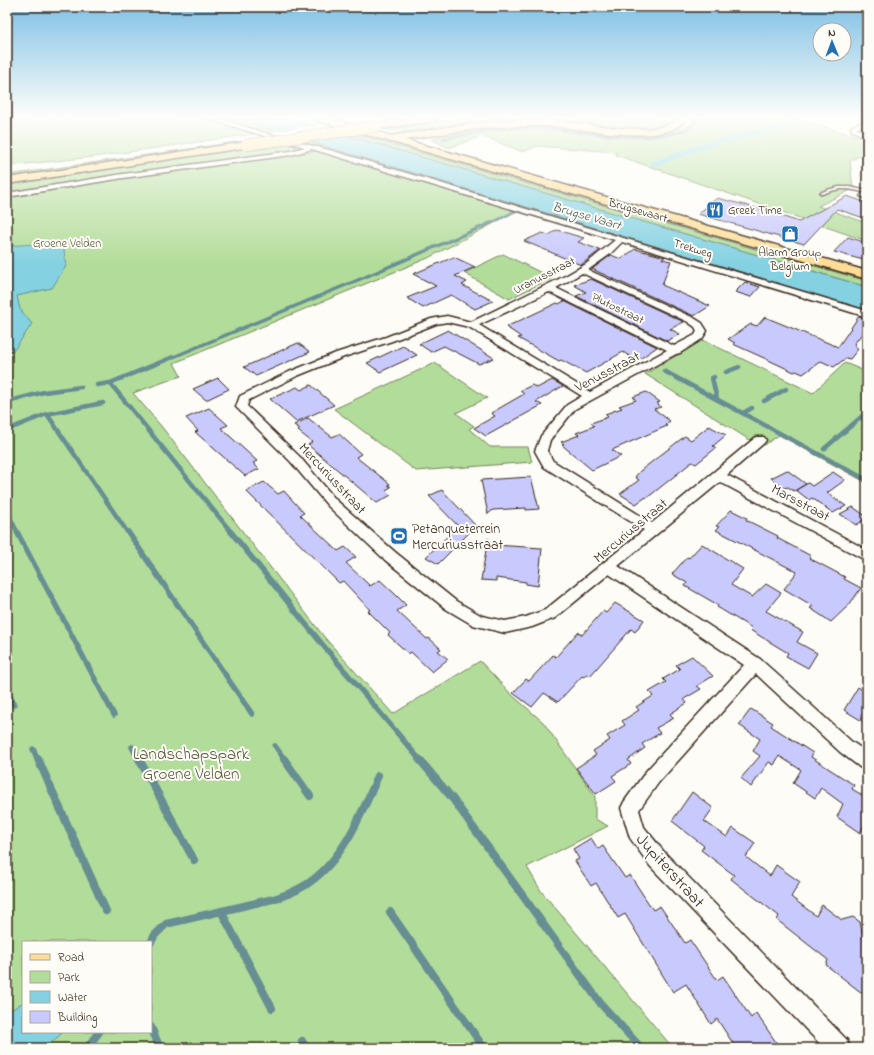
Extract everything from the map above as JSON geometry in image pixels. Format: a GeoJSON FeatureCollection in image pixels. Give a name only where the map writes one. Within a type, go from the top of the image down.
{"type":"FeatureCollection","features":[{"type":"Feature","properties":{"kind":"highway"},"geometry":{"type":"LineString","coordinates":[[7,173],[48,167]]}},
{"type":"Feature","properties":{"kind":"highway"},"geometry":{"type":"LineString","coordinates":[[7,182],[93,167]]}},
{"type":"Feature","properties":{"kind":"main road","name":"Brugsevaart"},"geometry":{"type":"LineString","coordinates":[[488,167],[867,275]]}},
{"type":"Feature","properties":{"kind":"street"},"geometry":{"type":"LineString","coordinates":[[7,195],[187,167]]}},
{"type":"Feature","properties":{"kind":"street","name":"Trekweg"},"geometry":{"type":"LineString","coordinates":[[379,167],[867,314]]}},
{"type":"Feature","properties":{"kind":"street","name":"Uranusstraat"},"geometry":{"type":"LineString","coordinates":[[472,325],[582,270],[611,250],[621,239]]}},
{"type":"Feature","properties":{"kind":"street","name":"Venusstraat"},"geometry":{"type":"LineString","coordinates":[[582,270],[699,325],[702,331],[699,338],[571,407],[545,439],[541,451],[548,464],[653,530]]}},
{"type":"Feature","properties":{"kind":"street","name":"Plutostraat"},"geometry":{"type":"LineString","coordinates":[[548,288],[676,351]]}},
{"type":"Feature","properties":{"kind":"street","name":"Mercuriusstraat"},"geometry":{"type":"LineString","coordinates":[[589,396],[472,325],[447,319],[434,320],[389,339],[340,355],[293,374],[244,398],[241,407],[295,459],[332,503],[390,556],[451,605],[478,621],[505,627],[527,624],[550,614],[719,476],[760,440]]}},
{"type":"Feature","properties":{"kind":"street","name":"Marsstraat"},"geometry":{"type":"LineString","coordinates":[[719,476],[867,556]]}},
{"type":"Feature","properties":{"kind":"street"},"geometry":{"type":"LineString","coordinates":[[609,567],[755,664],[846,747],[867,762]]}},
{"type":"Feature","properties":{"kind":"street","name":"Jupiterstraat"},"geometry":{"type":"LineString","coordinates":[[755,664],[653,776],[630,808],[636,832],[657,859],[838,1048]]}},
{"type":"Feature","properties":{"kind":"lane"},"geometry":{"type":"LineString","coordinates":[[822,193],[839,187],[867,194]]}},
{"type":"Feature","properties":{"kind":"green space"},"geometry":{"type":"Polygon","coordinates":[[[61,167],[78,167],[7,179],[7,175],[61,167]]]}},
{"type":"Feature","properties":{"kind":"green space"},"geometry":{"type":"Polygon","coordinates":[[[116,167],[185,167],[7,194],[7,185],[116,167]]]}},
{"type":"Feature","properties":{"kind":"green space","name":"Landschapspark Groene Velden"},"geometry":{"type":"Polygon","coordinates":[[[202,167],[374,167],[519,210],[428,258],[174,363],[181,376],[133,393],[161,426],[325,638],[393,714],[480,661],[511,694],[543,722],[595,796],[595,819],[608,826],[527,867],[541,891],[673,1048],[7,1048],[7,198],[60,187],[202,167]]]}},
{"type":"Feature","properties":{"kind":"green space"},"geometry":{"type":"Polygon","coordinates":[[[389,167],[395,167],[867,310],[867,312],[389,167]]]}},
{"type":"Feature","properties":{"kind":"green space"},"geometry":{"type":"Polygon","coordinates":[[[457,167],[470,167],[867,281],[867,287],[457,167]]]}},
{"type":"Feature","properties":{"kind":"green space"},"geometry":{"type":"Polygon","coordinates":[[[652,167],[851,167],[853,189],[818,206],[867,223],[867,241],[652,167]]]}},
{"type":"Feature","properties":{"kind":"green space"},"geometry":{"type":"Polygon","coordinates":[[[503,254],[552,278],[509,299],[464,273],[503,254]]]}},
{"type":"Feature","properties":{"kind":"green space"},"geometry":{"type":"Polygon","coordinates":[[[703,340],[813,393],[845,363],[867,372],[867,483],[779,435],[764,445],[756,444],[645,374],[703,340]]]}},
{"type":"Feature","properties":{"kind":"green space"},"geometry":{"type":"Polygon","coordinates":[[[435,363],[487,398],[456,413],[474,426],[469,429],[490,447],[528,447],[532,462],[416,471],[334,409],[435,363]]]}},
{"type":"Feature","properties":{"kind":"water","name":"Brugse Vaart"},"geometry":{"type":"Polygon","coordinates":[[[395,167],[456,167],[867,287],[867,310],[395,167]]]}},
{"type":"Feature","properties":{"kind":"water"},"geometry":{"type":"Polygon","coordinates":[[[63,242],[66,266],[52,288],[17,296],[20,309],[32,324],[14,350],[7,351],[7,246],[63,242]]]}},
{"type":"Feature","properties":{"kind":"water"},"geometry":{"type":"Polygon","coordinates":[[[22,1003],[22,1033],[62,1033],[51,1042],[37,1047],[7,1048],[7,1013],[22,1003]]]}},
{"type":"Feature","properties":{"kind":"building"},"geometry":{"type":"Polygon","coordinates":[[[847,196],[867,203],[867,219],[837,209],[804,244],[698,214],[717,198],[757,208],[799,222],[847,196]]]}},
{"type":"Feature","properties":{"kind":"building"},"geometry":{"type":"Polygon","coordinates":[[[557,230],[584,238],[578,242],[600,250],[581,265],[524,241],[542,233],[549,235],[557,230]]]}},
{"type":"Feature","properties":{"kind":"building"},"geometry":{"type":"Polygon","coordinates":[[[848,237],[867,243],[867,261],[834,252],[848,237]]]}},
{"type":"Feature","properties":{"kind":"building"},"geometry":{"type":"Polygon","coordinates":[[[635,249],[665,257],[662,259],[671,261],[662,285],[710,306],[694,316],[592,269],[611,255],[621,259],[635,249]]]}},
{"type":"Feature","properties":{"kind":"building"},"geometry":{"type":"Polygon","coordinates":[[[454,257],[475,267],[455,276],[467,282],[462,285],[493,301],[475,309],[451,295],[423,308],[407,298],[436,286],[413,274],[454,257]]]}},
{"type":"Feature","properties":{"kind":"building"},"geometry":{"type":"Polygon","coordinates":[[[591,279],[684,322],[670,329],[680,334],[667,341],[576,296],[586,292],[574,285],[591,279]]]}},
{"type":"Feature","properties":{"kind":"building"},"geometry":{"type":"Polygon","coordinates":[[[745,282],[760,287],[751,297],[735,292],[745,282]]]}},
{"type":"Feature","properties":{"kind":"building"},"geometry":{"type":"Polygon","coordinates":[[[564,301],[657,347],[637,361],[623,352],[586,373],[561,360],[559,361],[518,338],[521,337],[506,327],[564,301]]]}},
{"type":"Feature","properties":{"kind":"building"},"geometry":{"type":"Polygon","coordinates":[[[859,316],[867,318],[867,327],[854,344],[858,349],[850,359],[846,358],[834,367],[821,361],[803,374],[796,371],[794,372],[733,344],[735,343],[728,339],[751,324],[757,326],[765,317],[838,347],[859,316]]]}},
{"type":"Feature","properties":{"kind":"building"},"geometry":{"type":"Polygon","coordinates":[[[448,330],[494,358],[479,364],[444,346],[431,352],[419,344],[448,330]]]}},
{"type":"Feature","properties":{"kind":"building"},"geometry":{"type":"Polygon","coordinates":[[[298,343],[310,352],[256,376],[244,367],[298,343]]]}},
{"type":"Feature","properties":{"kind":"building"},"geometry":{"type":"Polygon","coordinates":[[[403,346],[417,355],[380,372],[367,363],[403,346]]]}},
{"type":"Feature","properties":{"kind":"building"},"geometry":{"type":"Polygon","coordinates":[[[218,378],[229,389],[206,400],[193,389],[218,378]]]}},
{"type":"Feature","properties":{"kind":"building"},"geometry":{"type":"Polygon","coordinates":[[[552,380],[563,386],[536,402],[542,405],[486,436],[474,428],[495,416],[491,413],[524,394],[520,391],[532,385],[537,388],[552,380]]]}},
{"type":"Feature","properties":{"kind":"building"},"geometry":{"type":"Polygon","coordinates":[[[311,385],[334,405],[296,422],[270,399],[297,387],[301,390],[311,385]]]}},
{"type":"Feature","properties":{"kind":"building"},"geometry":{"type":"Polygon","coordinates":[[[646,392],[660,402],[657,403],[661,407],[654,409],[670,421],[665,425],[667,426],[612,450],[621,456],[592,470],[562,445],[564,444],[561,442],[579,435],[576,433],[594,426],[591,423],[608,417],[605,414],[622,408],[619,406],[636,400],[633,397],[646,392]]]}},
{"type":"Feature","properties":{"kind":"building"},"geometry":{"type":"Polygon","coordinates":[[[209,408],[228,425],[221,428],[257,461],[253,463],[259,469],[245,476],[195,432],[198,431],[186,418],[209,408]]]}},
{"type":"Feature","properties":{"kind":"building"},"geometry":{"type":"Polygon","coordinates":[[[308,418],[332,437],[339,434],[361,454],[356,457],[390,484],[388,485],[391,487],[386,490],[391,495],[377,503],[308,445],[312,442],[298,431],[300,429],[294,425],[308,418]]]}},
{"type":"Feature","properties":{"kind":"building"},"geometry":{"type":"Polygon","coordinates":[[[709,426],[726,435],[713,446],[716,448],[696,464],[692,462],[647,498],[646,497],[636,504],[620,494],[639,480],[635,477],[640,471],[685,436],[691,440],[709,426]]]}},
{"type":"Feature","properties":{"kind":"building"},"geometry":{"type":"Polygon","coordinates":[[[787,470],[806,484],[794,491],[788,487],[784,488],[771,478],[787,470]]]}},
{"type":"Feature","properties":{"kind":"building"},"geometry":{"type":"Polygon","coordinates":[[[833,472],[845,480],[827,493],[846,506],[833,513],[812,498],[809,500],[796,490],[808,483],[812,486],[833,472]]]}},
{"type":"Feature","properties":{"kind":"building"},"geometry":{"type":"Polygon","coordinates":[[[531,477],[539,509],[526,510],[526,508],[493,510],[488,514],[481,480],[531,477]]]}},
{"type":"Feature","properties":{"kind":"building"},"geometry":{"type":"Polygon","coordinates":[[[264,482],[278,494],[284,491],[304,513],[300,515],[338,551],[345,547],[356,557],[346,563],[370,586],[380,580],[396,595],[406,605],[397,611],[427,639],[429,638],[441,649],[438,651],[448,659],[432,672],[411,652],[409,654],[388,635],[390,633],[368,611],[370,610],[343,581],[339,583],[246,491],[264,482]]]}},
{"type":"Feature","properties":{"kind":"building"},"geometry":{"type":"Polygon","coordinates":[[[442,490],[476,526],[438,564],[426,557],[458,526],[429,496],[442,490]]]}},
{"type":"Feature","properties":{"kind":"building"},"geometry":{"type":"Polygon","coordinates":[[[853,507],[867,517],[856,525],[840,514],[853,507]]]}},
{"type":"Feature","properties":{"kind":"building"},"geometry":{"type":"Polygon","coordinates":[[[731,510],[747,518],[746,520],[778,536],[777,538],[811,556],[809,558],[845,577],[844,579],[861,588],[849,605],[831,622],[810,608],[813,606],[784,589],[797,572],[716,530],[719,527],[716,526],[731,510]]]}},
{"type":"Feature","properties":{"kind":"building"},"geometry":{"type":"Polygon","coordinates":[[[488,538],[494,545],[542,548],[538,586],[526,584],[526,582],[496,578],[496,581],[481,580],[488,538]]]}},
{"type":"Feature","properties":{"kind":"building"},"geometry":{"type":"Polygon","coordinates":[[[702,544],[743,569],[731,585],[752,597],[766,584],[781,593],[766,611],[803,632],[797,642],[817,653],[808,668],[786,656],[788,653],[750,630],[752,628],[717,607],[718,605],[685,586],[687,583],[672,574],[687,557],[689,558],[702,544]]]}},
{"type":"Feature","properties":{"kind":"building"},"geometry":{"type":"Polygon","coordinates":[[[615,603],[644,620],[635,632],[631,629],[590,676],[586,674],[584,677],[582,676],[558,702],[544,693],[532,707],[513,693],[526,679],[529,681],[553,655],[556,657],[578,632],[582,635],[603,611],[606,613],[615,603]]]}},
{"type":"Feature","properties":{"kind":"building"},"geometry":{"type":"Polygon","coordinates":[[[692,656],[713,676],[697,686],[701,689],[684,699],[687,703],[670,714],[674,718],[656,728],[660,733],[642,744],[645,748],[628,760],[631,764],[612,776],[616,781],[596,794],[576,768],[596,755],[593,751],[610,740],[607,736],[625,725],[622,721],[639,710],[636,707],[653,696],[649,692],[666,682],[663,679],[680,669],[676,665],[692,656]]]}},
{"type":"Feature","properties":{"kind":"building"},"geometry":{"type":"Polygon","coordinates":[[[858,687],[867,693],[867,724],[844,710],[858,687]]]}},
{"type":"Feature","properties":{"kind":"building"},"geometry":{"type":"Polygon","coordinates":[[[751,709],[773,723],[771,726],[813,753],[811,757],[854,785],[852,789],[867,798],[867,819],[860,833],[837,817],[843,804],[821,788],[815,798],[793,783],[801,770],[779,756],[774,765],[769,762],[751,787],[741,778],[760,756],[753,751],[760,739],[739,725],[751,709]]]}},
{"type":"Feature","properties":{"kind":"building"},"geometry":{"type":"Polygon","coordinates":[[[692,792],[713,808],[704,821],[727,837],[733,828],[755,843],[746,857],[770,876],[776,865],[800,882],[791,897],[816,916],[822,905],[842,920],[853,917],[860,922],[867,956],[867,997],[826,965],[828,960],[777,920],[779,916],[731,879],[734,875],[701,850],[704,846],[672,821],[692,792]]]}},
{"type":"Feature","properties":{"kind":"building"},"geometry":{"type":"Polygon","coordinates":[[[591,838],[598,849],[603,846],[625,878],[630,875],[653,910],[660,906],[685,943],[690,940],[717,980],[723,976],[751,1018],[756,1013],[780,1048],[736,1048],[717,1019],[711,1024],[686,984],[673,992],[625,914],[618,918],[596,883],[591,886],[575,861],[579,859],[573,849],[591,838]]]}},
{"type":"Feature","properties":{"kind":"waterway"},"geometry":{"type":"LineString","coordinates":[[493,222],[515,211]]}},
{"type":"Feature","properties":{"kind":"waterway"},"geometry":{"type":"LineString","coordinates":[[171,358],[493,222]]}},
{"type":"Feature","properties":{"kind":"waterway"},"geometry":{"type":"LineString","coordinates":[[110,383],[173,357]]}},
{"type":"Feature","properties":{"kind":"waterway"},"geometry":{"type":"LineString","coordinates":[[726,372],[739,367]]}},
{"type":"Feature","properties":{"kind":"waterway"},"geometry":{"type":"LineString","coordinates":[[664,371],[867,480]]}},
{"type":"Feature","properties":{"kind":"waterway"},"geometry":{"type":"LineString","coordinates":[[714,377],[712,378],[717,399]]}},
{"type":"Feature","properties":{"kind":"waterway"},"geometry":{"type":"LineString","coordinates":[[97,385],[110,383]]}},
{"type":"Feature","properties":{"kind":"waterway"},"geometry":{"type":"LineString","coordinates":[[110,383],[232,533]]}},
{"type":"Feature","properties":{"kind":"waterway"},"geometry":{"type":"LineString","coordinates":[[7,402],[44,392],[81,387]]}},
{"type":"Feature","properties":{"kind":"waterway"},"geometry":{"type":"LineString","coordinates":[[764,401],[786,389]]}},
{"type":"Feature","properties":{"kind":"waterway"},"geometry":{"type":"LineString","coordinates":[[47,414],[103,403]]}},
{"type":"Feature","properties":{"kind":"waterway"},"geometry":{"type":"LineString","coordinates":[[743,413],[752,408]]}},
{"type":"Feature","properties":{"kind":"waterway"},"geometry":{"type":"LineString","coordinates":[[824,449],[867,412]]}},
{"type":"Feature","properties":{"kind":"waterway"},"geometry":{"type":"LineString","coordinates":[[7,430],[47,414]]}},
{"type":"Feature","properties":{"kind":"waterway"},"geometry":{"type":"LineString","coordinates":[[47,414],[128,533]]}},
{"type":"Feature","properties":{"kind":"waterway"},"geometry":{"type":"LineString","coordinates":[[7,512],[18,533]]}},
{"type":"Feature","properties":{"kind":"waterway"},"geometry":{"type":"LineString","coordinates":[[17,532],[114,715]]}},
{"type":"Feature","properties":{"kind":"waterway"},"geometry":{"type":"LineString","coordinates":[[128,532],[252,714]]}},
{"type":"Feature","properties":{"kind":"waterway"},"geometry":{"type":"LineString","coordinates":[[231,532],[322,644],[420,760]]}},
{"type":"Feature","properties":{"kind":"waterway"},"geometry":{"type":"LineString","coordinates":[[7,689],[14,705]]}},
{"type":"Feature","properties":{"kind":"waterway"},"geometry":{"type":"LineString","coordinates":[[275,746],[285,760]]}},
{"type":"Feature","properties":{"kind":"waterway"},"geometry":{"type":"LineString","coordinates":[[132,747],[139,760]]}},
{"type":"Feature","properties":{"kind":"waterway"},"geometry":{"type":"LineString","coordinates":[[33,749],[38,760]]}},
{"type":"Feature","properties":{"kind":"waterway"},"geometry":{"type":"LineString","coordinates":[[38,759],[106,911]]}},
{"type":"Feature","properties":{"kind":"waterway"},"geometry":{"type":"LineString","coordinates":[[139,759],[194,860]]}},
{"type":"Feature","properties":{"kind":"waterway"},"geometry":{"type":"LineString","coordinates":[[284,759],[310,796]]}},
{"type":"Feature","properties":{"kind":"waterway"},"geometry":{"type":"LineString","coordinates":[[419,759],[452,798],[601,1004],[641,1048]]}},
{"type":"Feature","properties":{"kind":"waterway"},"geometry":{"type":"LineString","coordinates":[[221,911],[289,894],[304,886],[317,876],[329,865],[349,837],[378,776]]}},
{"type":"Feature","properties":{"kind":"waterway"},"geometry":{"type":"LineString","coordinates":[[152,941],[155,935],[166,924],[221,911]]}},
{"type":"Feature","properties":{"kind":"waterway"},"geometry":{"type":"LineString","coordinates":[[221,911],[272,1008]]}},
{"type":"Feature","properties":{"kind":"waterway"},"geometry":{"type":"LineString","coordinates":[[390,912],[484,1048]]}},
{"type":"Feature","properties":{"kind":"waterway"},"geometry":{"type":"LineString","coordinates":[[152,1029],[160,1048]]}},
{"type":"Feature","properties":{"kind":"waterway"},"geometry":{"type":"LineString","coordinates":[[87,1048],[98,1033]]}},
{"type":"Feature","properties":{"kind":"waterway"},"geometry":{"type":"LineString","coordinates":[[302,1041],[306,1048]]}},
{"type":"Feature","properties":{"kind":"place","name":"Greek Time"},"geometry":{"type":"Point","coordinates":[715,210]}},
{"type":"Feature","properties":{"kind":"place","name":"Alarm Group Belgium"},"geometry":{"type":"Point","coordinates":[790,234]}},
{"type":"Feature","properties":{"kind":"place","name":"Petanqueterrein Mercuriusstraat"},"geometry":{"type":"Point","coordinates":[399,536]}},
{"type":"Feature","properties":{"kind":"park label","name":"Groene Velden"},"geometry":{"type":"Point","coordinates":[67,243]}}]}
